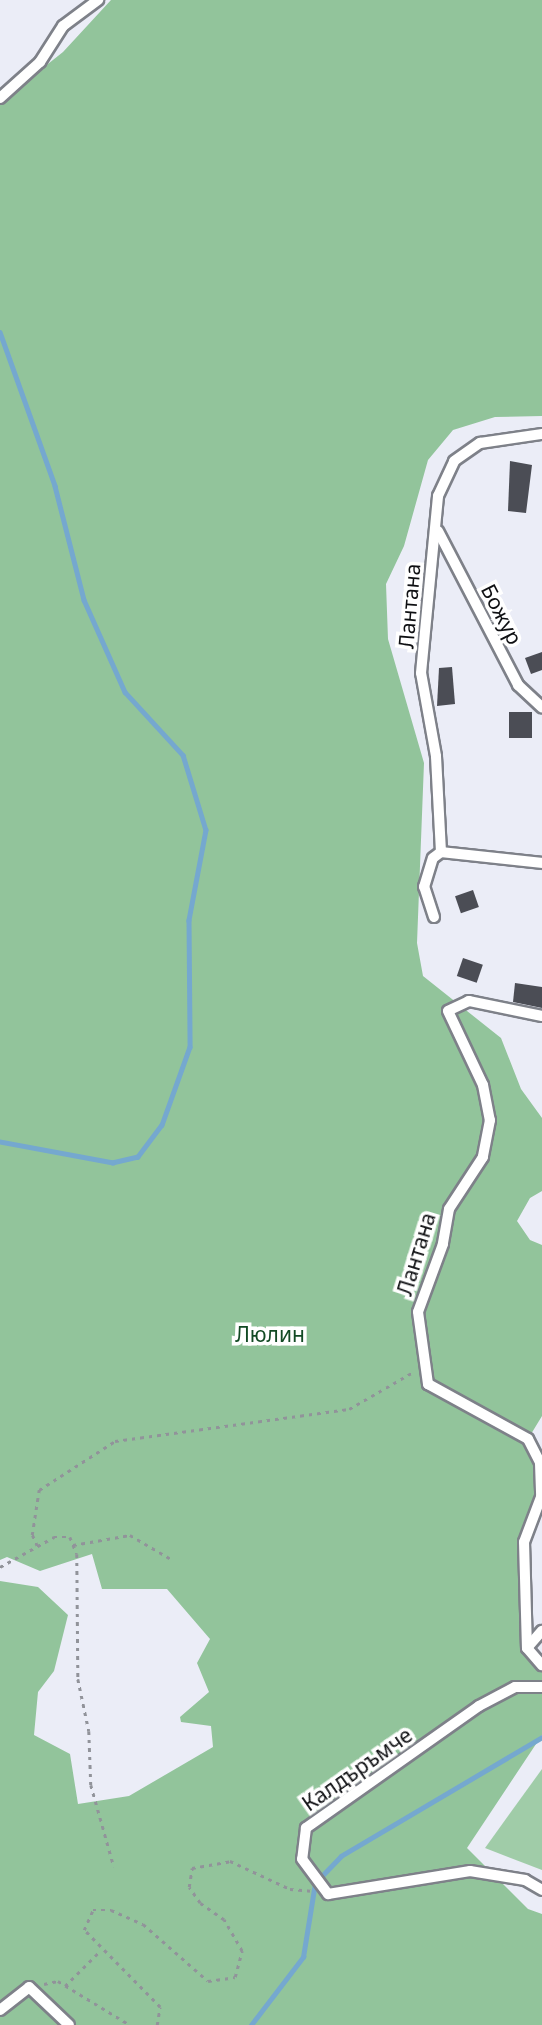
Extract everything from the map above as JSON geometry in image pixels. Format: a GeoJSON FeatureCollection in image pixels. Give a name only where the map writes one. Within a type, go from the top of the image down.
{"type":"FeatureCollection","features":[{"type":"Feature","properties":{"kind":"street"},"geometry":{"type":"LineString","coordinates":[[0,98],[40,62],[63,26],[98,0]]}},
{"type":"Feature","properties":{"kind":"street","name":"Лантана"},"geometry":{"type":"LineString","coordinates":[[441,852],[436,756],[421,673],[438,531],[438,496],[454,461],[480,443],[542,434]]}},
{"type":"Feature","properties":{"kind":"street","name":"Божур"},"geometry":{"type":"LineString","coordinates":[[438,531],[518,685],[542,707]]}},
{"type":"Feature","properties":{"kind":"street"},"geometry":{"type":"LineString","coordinates":[[434,917],[424,887],[433,858],[441,852],[542,863]]}},
{"type":"Feature","properties":{"kind":"street","name":"Лантана"},"geometry":{"type":"LineString","coordinates":[[428,1384],[418,1312],[443,1244],[449,1209],[483,1157],[490,1120],[483,1085],[448,1011],[469,1001],[542,1016]]}},
{"type":"Feature","properties":{"kind":"street"},"geometry":{"type":"LineString","coordinates":[[416,1370],[428,1384],[528,1439],[540,1464],[541,1496],[524,1542],[527,1648],[542,1665]]}},
{"type":"Feature","properties":{"kind":"street"},"geometry":{"type":"LineString","coordinates":[[527,1648],[542,1631]]}},
{"type":"Feature","properties":{"kind":"street","name":"Калдъръмче"},"geometry":{"type":"LineString","coordinates":[[326,1891],[302,1859],[306,1828],[479,1706],[515,1688],[542,1687]]}},
{"type":"Feature","properties":{"kind":"street"},"geometry":{"type":"LineString","coordinates":[[326,1891],[470,1871],[525,1881],[542,1890]]}},
{"type":"Feature","properties":{"kind":"street"},"geometry":{"type":"LineString","coordinates":[[0,2010],[29,1987],[69,2025]]}},
{"type":"Feature","properties":{"kind":"path"},"geometry":{"type":"LineString","coordinates":[[37,1546],[32,1535],[39,1490],[115,1441],[349,1409],[416,1370]]}},
{"type":"Feature","properties":{"kind":"path"},"geometry":{"type":"LineString","coordinates":[[73,1545],[130,1535],[171,1559]]}},
{"type":"Feature","properties":{"kind":"path"},"geometry":{"type":"LineString","coordinates":[[0,1567],[54,1537],[70,1538],[73,1545],[79,1587],[78,1679],[89,1731],[91,1785],[114,1867]]}},
{"type":"Feature","properties":{"kind":"path"},"geometry":{"type":"LineString","coordinates":[[157,2025],[160,2007],[101,1951],[84,1930],[93,1910],[111,1910],[143,1924],[176,1958],[208,1981],[235,1977],[242,1951],[224,1920],[200,1903],[189,1886],[192,1868],[230,1861],[290,1889],[326,1891]]}},
{"type":"Feature","properties":{"kind":"path"},"geometry":{"type":"LineString","coordinates":[[65,1986],[101,1951]]}},
{"type":"Feature","properties":{"kind":"path"},"geometry":{"type":"LineString","coordinates":[[29,1987],[58,1981],[130,2025]]}},
{"type":"Feature","properties":{"kind":"green space","name":"Люлин"},"geometry":{"type":"Polygon","coordinates":[[[111,0],[542,0],[542,416],[495,417],[453,430],[428,460],[404,546],[386,584],[388,639],[424,763],[417,943],[423,976],[501,1038],[521,1089],[542,1118],[542,1191],[530,1198],[517,1221],[530,1240],[542,1245],[542,1416],[528,1439],[540,1490],[522,1531],[524,1645],[542,1670],[542,1735],[467,1848],[528,1909],[542,1914],[542,2025],[0,2025],[0,1581],[38,1587],[68,1615],[54,1671],[38,1692],[34,1735],[70,1754],[78,1804],[129,1796],[213,1747],[211,1726],[181,1722],[180,1717],[209,1692],[197,1663],[210,1639],[167,1589],[102,1589],[92,1554],[40,1571],[7,1557],[0,1560],[0,102],[63,52],[111,0]]]}},
{"type":"Feature","properties":{"kind":"green space"},"geometry":{"type":"Polygon","coordinates":[[[542,1769],[542,1870],[485,1848],[542,1769]]]}},
{"type":"Feature","properties":{"kind":"building"},"geometry":{"type":"Polygon","coordinates":[[[510,461],[532,465],[526,513],[508,511],[510,461]]]}},
{"type":"Feature","properties":{"kind":"building"},"geometry":{"type":"Polygon","coordinates":[[[542,652],[542,670],[531,674],[525,658],[542,652]]]}},
{"type":"Feature","properties":{"kind":"building"},"geometry":{"type":"Polygon","coordinates":[[[452,667],[455,704],[437,706],[439,668],[452,667]]]}},
{"type":"Feature","properties":{"kind":"building"},"geometry":{"type":"Polygon","coordinates":[[[509,712],[532,712],[532,738],[509,738],[509,712]]]}},
{"type":"Feature","properties":{"kind":"building"},"geometry":{"type":"Polygon","coordinates":[[[473,890],[479,907],[461,913],[455,896],[473,890]]]}},
{"type":"Feature","properties":{"kind":"building"},"geometry":{"type":"Polygon","coordinates":[[[463,958],[483,965],[477,983],[457,976],[463,958]]]}},
{"type":"Feature","properties":{"kind":"building"},"geometry":{"type":"Polygon","coordinates":[[[515,983],[542,987],[542,1008],[513,1002],[515,983]]]}},
{"type":"Feature","properties":{"kind":"waterway"},"geometry":{"type":"LineString","coordinates":[[0,332],[55,486],[84,600],[125,692],[183,755],[206,830],[189,920],[190,1047],[162,1125],[138,1157],[113,1163],[0,1142]]}},
{"type":"Feature","properties":{"kind":"waterway"},"geometry":{"type":"LineString","coordinates":[[251,2025],[303,1957],[315,1883],[341,1856],[542,1737]]}}]}
